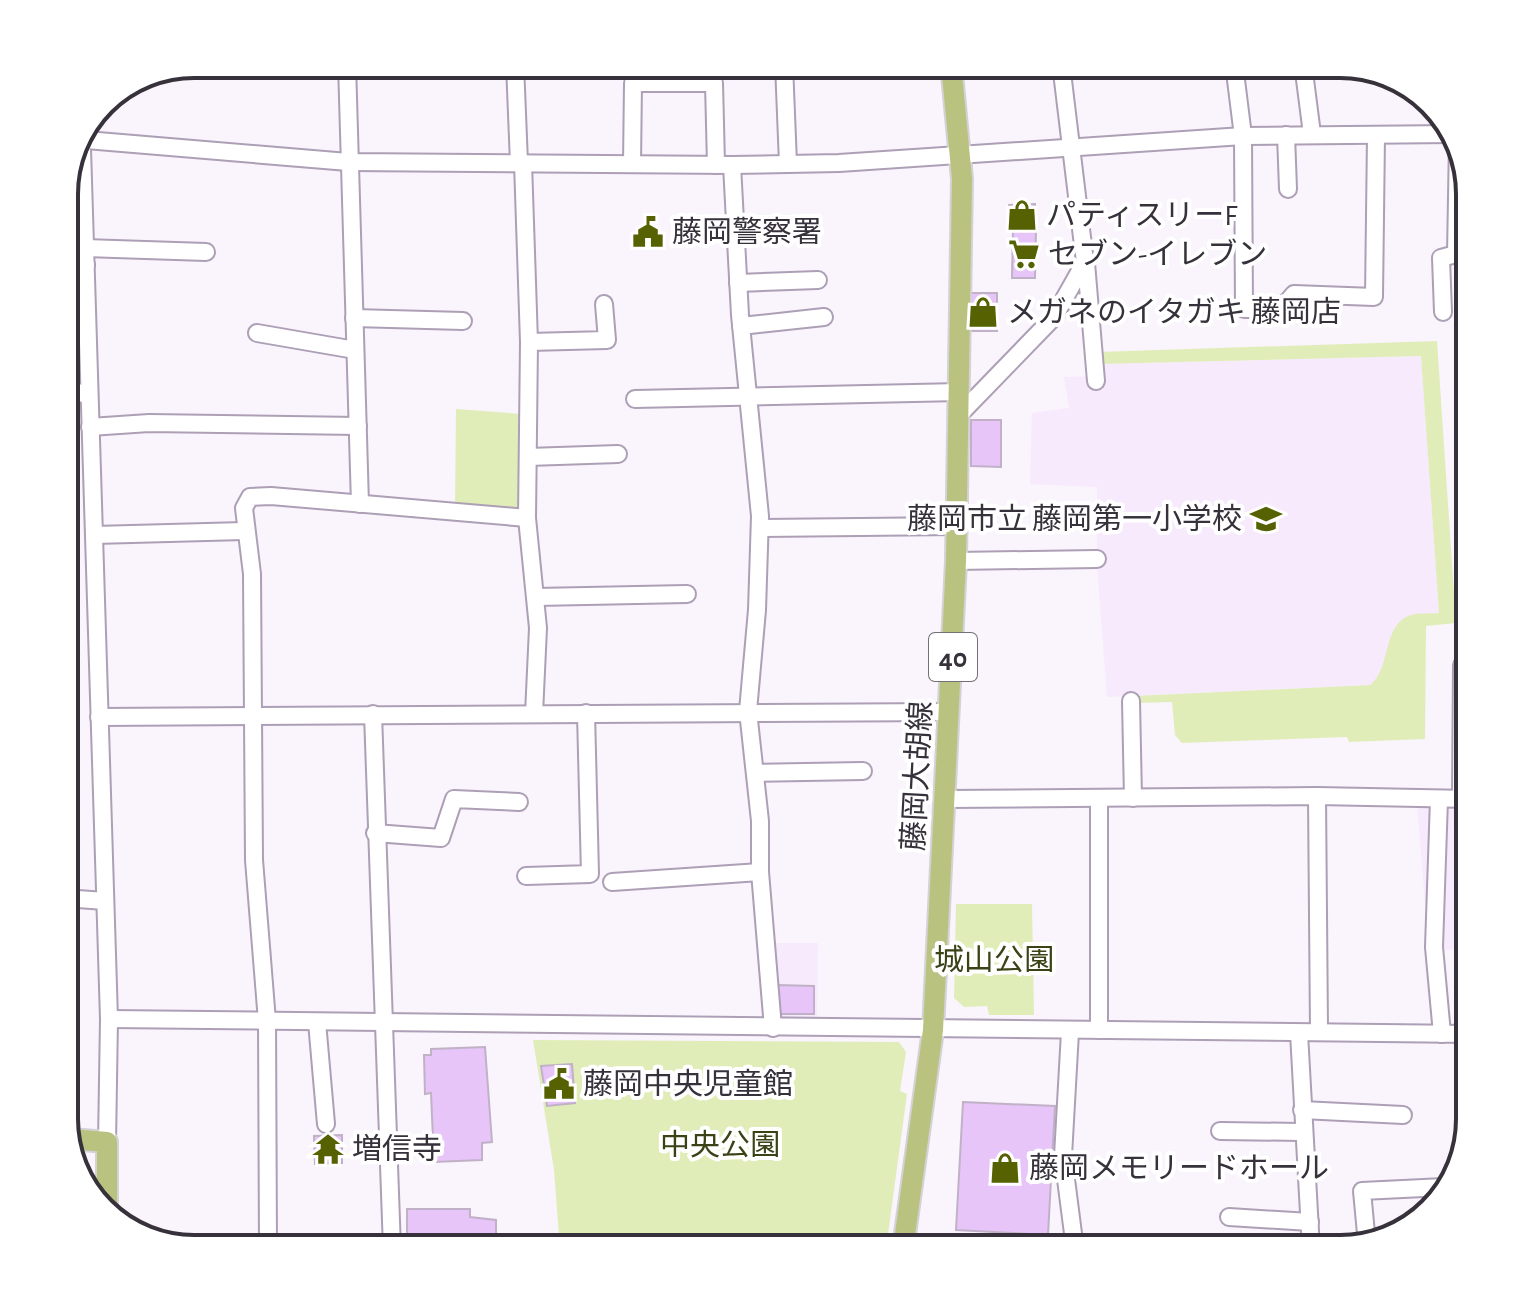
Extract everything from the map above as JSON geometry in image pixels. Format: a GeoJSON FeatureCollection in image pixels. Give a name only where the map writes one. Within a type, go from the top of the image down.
{"type":"FeatureCollection","features":[{"type":"Feature","properties":{"kind":"main road","name":"藤岡大胡線"},"geometry":{"type":"LineString","coordinates":[[905,1235],[933,1030],[950,712],[960,414],[960,156],[952,78]]}},
{"type":"Feature","properties":{"kind":"main road"},"geometry":{"type":"LineString","coordinates":[[80,1140],[107,1142],[107,1195]]}},
{"type":"Feature","properties":{"kind":"street"},"geometry":{"type":"LineString","coordinates":[[347,78],[360,504]]}},
{"type":"Feature","properties":{"kind":"street"},"geometry":{"type":"LineString","coordinates":[[516,78],[529,342],[527,518],[536,597],[534,714]]}},
{"type":"Feature","properties":{"kind":"street"},"geometry":{"type":"LineString","coordinates":[[785,78],[788,164]]}},
{"type":"Feature","properties":{"kind":"street"},"geometry":{"type":"LineString","coordinates":[[1063,78],[1073,146],[1096,381]]}},
{"type":"Feature","properties":{"kind":"street"},"geometry":{"type":"LineString","coordinates":[[1236,78],[1243,136],[1244,309],[1281,309],[1294,294],[1374,297],[1376,136]]}},
{"type":"Feature","properties":{"kind":"street"},"geometry":{"type":"LineString","coordinates":[[1305,78],[1312,134]]}},
{"type":"Feature","properties":{"kind":"street"},"geometry":{"type":"LineString","coordinates":[[632,164],[633,83],[714,83],[738,283],[760,528],[748,711],[760,821],[760,872],[773,1028]]}},
{"type":"Feature","properties":{"kind":"street"},"geometry":{"type":"LineString","coordinates":[[92,140],[348,162],[724,165],[960,156],[1243,136],[1440,134]]}},
{"type":"Feature","properties":{"kind":"street"},"geometry":{"type":"LineString","coordinates":[[1286,135],[1288,189]]}},
{"type":"Feature","properties":{"kind":"street"},"geometry":{"type":"LineString","coordinates":[[82,163],[109,1019],[107,1142]]}},
{"type":"Feature","properties":{"kind":"street"},"geometry":{"type":"LineString","coordinates":[[78,257],[206,252]]}},
{"type":"Feature","properties":{"kind":"street"},"geometry":{"type":"LineString","coordinates":[[1443,312],[1441,258],[1456,254]]}},
{"type":"Feature","properties":{"kind":"street"},"geometry":{"type":"LineString","coordinates":[[960,414],[1054,317],[1085,262]]}},
{"type":"Feature","properties":{"kind":"street"},"geometry":{"type":"LineString","coordinates":[[738,283],[818,280]]}},
{"type":"Feature","properties":{"kind":"street"},"geometry":{"type":"LineString","coordinates":[[529,342],[607,340],[604,304]]}},
{"type":"Feature","properties":{"kind":"street"},"geometry":{"type":"LineString","coordinates":[[741,326],[824,317]]}},
{"type":"Feature","properties":{"kind":"street"},"geometry":{"type":"LineString","coordinates":[[354,318],[463,321]]}},
{"type":"Feature","properties":{"kind":"street"},"geometry":{"type":"LineString","coordinates":[[257,333],[355,350]]}},
{"type":"Feature","properties":{"kind":"street"},"geometry":{"type":"LineString","coordinates":[[78,392],[89,396]]}},
{"type":"Feature","properties":{"kind":"street"},"geometry":{"type":"LineString","coordinates":[[635,399],[960,392]]}},
{"type":"Feature","properties":{"kind":"street"},"geometry":{"type":"LineString","coordinates":[[90,427],[149,423],[358,426]]}},
{"type":"Feature","properties":{"kind":"street"},"geometry":{"type":"LineString","coordinates":[[528,457],[618,454]]}},
{"type":"Feature","properties":{"kind":"street"},"geometry":{"type":"LineString","coordinates":[[268,1235],[267,1021],[254,860],[256,715],[252,574],[244,531],[244,508],[250,497],[527,518]]}},
{"type":"Feature","properties":{"kind":"street"},"geometry":{"type":"LineString","coordinates":[[760,528],[957,526]]}},
{"type":"Feature","properties":{"kind":"street"},"geometry":{"type":"LineString","coordinates":[[94,535],[244,531]]}},
{"type":"Feature","properties":{"kind":"street"},"geometry":{"type":"LineString","coordinates":[[956,561],[1097,559]]}},
{"type":"Feature","properties":{"kind":"street"},"geometry":{"type":"LineString","coordinates":[[536,597],[687,594]]}},
{"type":"Feature","properties":{"kind":"street"},"geometry":{"type":"LineString","coordinates":[[1131,701],[1133,798]]}},
{"type":"Feature","properties":{"kind":"street"},"geometry":{"type":"LineString","coordinates":[[99,717],[950,712]]}},
{"type":"Feature","properties":{"kind":"street"},"geometry":{"type":"LineString","coordinates":[[526,876],[590,874],[586,713]]}},
{"type":"Feature","properties":{"kind":"street"},"geometry":{"type":"LineString","coordinates":[[373,714],[381,1024],[391,1235]]}},
{"type":"Feature","properties":{"kind":"street"},"geometry":{"type":"LineString","coordinates":[[755,773],[863,771]]}},
{"type":"Feature","properties":{"kind":"street"},"geometry":{"type":"LineString","coordinates":[[946,799],[1317,796],[1456,799]]}},
{"type":"Feature","properties":{"kind":"street"},"geometry":{"type":"LineString","coordinates":[[1317,796],[1319,1031]]}},
{"type":"Feature","properties":{"kind":"street"},"geometry":{"type":"LineString","coordinates":[[375,833],[441,838],[454,799],[519,802]]}},
{"type":"Feature","properties":{"kind":"street"},"geometry":{"type":"LineString","coordinates":[[1099,799],[1099,1030]]}},
{"type":"Feature","properties":{"kind":"street"},"geometry":{"type":"LineString","coordinates":[[1439,799],[1434,947],[1442,1034]]}},
{"type":"Feature","properties":{"kind":"street"},"geometry":{"type":"LineString","coordinates":[[612,882],[760,872]]}},
{"type":"Feature","properties":{"kind":"street"},"geometry":{"type":"LineString","coordinates":[[78,899],[105,901]]}},
{"type":"Feature","properties":{"kind":"street"},"geometry":{"type":"LineString","coordinates":[[109,1019],[1456,1034]]}},
{"type":"Feature","properties":{"kind":"street"},"geometry":{"type":"LineString","coordinates":[[317,1022],[326,1124]]}},
{"type":"Feature","properties":{"kind":"street"},"geometry":{"type":"LineString","coordinates":[[1070,1032],[1063,1156],[1073,1235]]}},
{"type":"Feature","properties":{"kind":"street"},"geometry":{"type":"LineString","coordinates":[[1299,1033],[1302,1132],[1310,1235]]}},
{"type":"Feature","properties":{"kind":"street"},"geometry":{"type":"LineString","coordinates":[[1302,1110],[1403,1115]]}},
{"type":"Feature","properties":{"kind":"street"},"geometry":{"type":"LineString","coordinates":[[1220,1131],[1302,1132]]}},
{"type":"Feature","properties":{"kind":"street"},"geometry":{"type":"LineString","coordinates":[[1366,1232],[1362,1191],[1433,1188]]}},
{"type":"Feature","properties":{"kind":"street"},"geometry":{"type":"LineString","coordinates":[[1229,1217],[1310,1222]]}},
{"type":"Feature","properties":{"kind":"shaded area","name":"藤岡市立 藤岡第一小学校"},"geometry":{"type":"Polygon","coordinates":[[[1421,356],[1439,613],[1407,616],[1399,623],[1378,679],[1370,685],[1107,697],[1097,564],[1097,487],[1030,484],[1032,413],[1069,408],[1064,377],[1100,376],[1099,364],[1421,356]]]}},
{"type":"Feature","properties":{"kind":"shaded area"},"geometry":{"type":"Polygon","coordinates":[[[1417,804],[1456,805],[1456,949],[1443,950],[1450,1027],[1435,1028],[1417,804]]]}},
{"type":"Feature","properties":{"kind":"shaded area"},"geometry":{"type":"Polygon","coordinates":[[[770,943],[818,943],[817,1021],[778,1021],[770,943]]]}},
{"type":"Feature","properties":{"kind":"green space"},"geometry":{"type":"Polygon","coordinates":[[[1437,341],[1456,623],[1426,626],[1425,739],[1349,742],[1347,737],[1182,743],[1175,735],[1172,702],[1134,703],[1134,696],[1370,685],[1381,670],[1393,631],[1399,623],[1413,614],[1439,613],[1421,356],[1099,364],[1098,352],[1437,341]]]}},
{"type":"Feature","properties":{"kind":"green space"},"geometry":{"type":"Polygon","coordinates":[[[456,409],[523,414],[524,513],[455,508],[456,409]]]}},
{"type":"Feature","properties":{"kind":"green space","name":"城山公園"},"geometry":{"type":"Polygon","coordinates":[[[956,904],[1032,904],[1034,1015],[989,1015],[987,1006],[964,1007],[954,998],[956,904]]]}},
{"type":"Feature","properties":{"kind":"green space","name":"中央公園"},"geometry":{"type":"Polygon","coordinates":[[[533,1040],[899,1042],[906,1052],[900,1091],[907,1094],[888,1235],[559,1235],[554,1170],[533,1040]]]}},
{"type":"Feature","properties":{"kind":"building","name":"パティスリーF"},"geometry":{"type":"Polygon","coordinates":[[[1035,204],[1035,226],[1010,227],[1009,205],[1035,204]]]}},
{"type":"Feature","properties":{"kind":"building","name":"セブン-イレブン"},"geometry":{"type":"Polygon","coordinates":[[[1013,229],[1036,229],[1035,278],[1012,278],[1013,229]]]}},
{"type":"Feature","properties":{"kind":"building","name":"メガネのイタガキ 藤岡店"},"geometry":{"type":"Polygon","coordinates":[[[970,293],[997,293],[997,331],[970,331],[970,293]]]}},
{"type":"Feature","properties":{"kind":"building"},"geometry":{"type":"Polygon","coordinates":[[[971,420],[1001,420],[1001,467],[971,466],[971,420]]]}},
{"type":"Feature","properties":{"kind":"building"},"geometry":{"type":"Polygon","coordinates":[[[777,985],[814,986],[814,1014],[776,1014],[777,985]]]}},
{"type":"Feature","properties":{"kind":"building"},"geometry":{"type":"Polygon","coordinates":[[[485,1047],[492,1142],[482,1143],[482,1160],[434,1162],[431,1093],[425,1094],[424,1055],[431,1055],[431,1049],[485,1047]]]}},
{"type":"Feature","properties":{"kind":"building","name":"藤岡中央児童館"},"geometry":{"type":"Polygon","coordinates":[[[572,1064],[575,1103],[547,1106],[541,1066],[572,1064]]]}},
{"type":"Feature","properties":{"kind":"building","name":"藤岡メモリードホール"},"geometry":{"type":"Polygon","coordinates":[[[963,1102],[1055,1106],[1048,1235],[956,1230],[963,1102]]]}},
{"type":"Feature","properties":{"kind":"building","name":"増信寺"},"geometry":{"type":"Polygon","coordinates":[[[342,1135],[342,1163],[315,1164],[314,1136],[342,1135]]]}},
{"type":"Feature","properties":{"kind":"building"},"geometry":{"type":"Polygon","coordinates":[[[407,1209],[470,1209],[470,1217],[496,1220],[496,1235],[407,1235],[407,1209]]]}},
{"type":"Feature","properties":{"kind":"place","name":"パティスリーF"},"geometry":{"type":"Point","coordinates":[1022,215]}},
{"type":"Feature","properties":{"kind":"place","name":"藤岡警察署"},"geometry":{"type":"Point","coordinates":[648,232]}},
{"type":"Feature","properties":{"kind":"place","name":"セブン-イレブン"},"geometry":{"type":"Point","coordinates":[1024,254]}},
{"type":"Feature","properties":{"kind":"place","name":"メガネのイタガキ 藤岡店"},"geometry":{"type":"Point","coordinates":[983,312]}},
{"type":"Feature","properties":{"kind":"place","name":"藤岡市立 藤岡第一小学校"},"geometry":{"type":"Point","coordinates":[1266,519]}},
{"type":"Feature","properties":{"kind":"place","name":"藤岡中央児童館"},"geometry":{"type":"Point","coordinates":[559,1084]}},
{"type":"Feature","properties":{"kind":"place","name":"増信寺"},"geometry":{"type":"Point","coordinates":[328,1149]}},
{"type":"Feature","properties":{"kind":"place","name":"藤岡メモリードホール"},"geometry":{"type":"Point","coordinates":[1005,1168]}}]}
